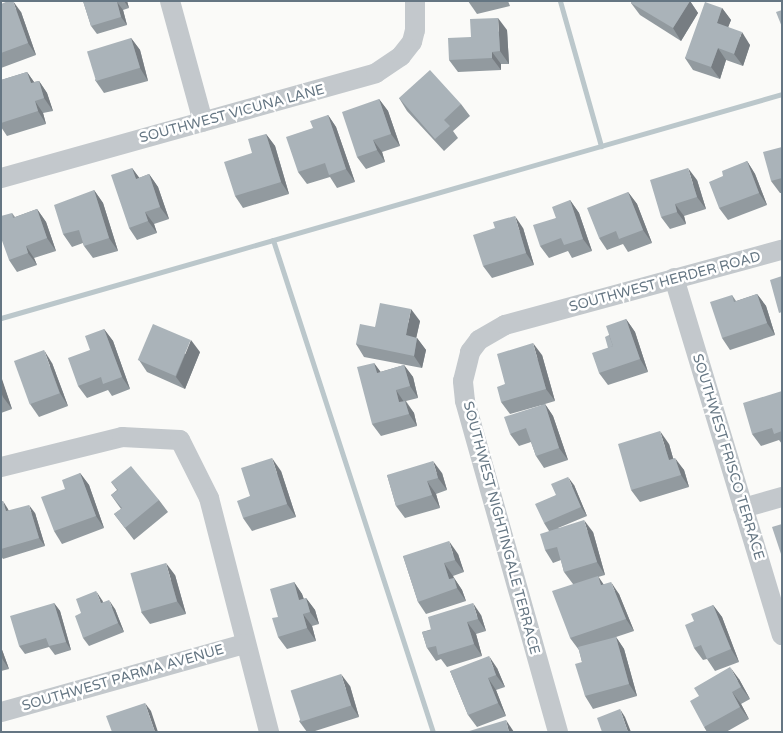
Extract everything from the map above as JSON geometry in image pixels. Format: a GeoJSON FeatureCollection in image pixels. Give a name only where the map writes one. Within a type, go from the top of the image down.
{"type":"FeatureCollection","features":[{"type":"Feature","properties":{"kind":"street"},"geometry":{"type":"LineString","coordinates":[[170,1],[203,122]]}},
{"type":"Feature","properties":{"kind":"street","name":"SOUTHWEST VICUNA LANE"},"geometry":{"type":"LineString","coordinates":[[1,178],[376,73],[401,56],[412,42],[415,30],[415,1]]}},
{"type":"Feature","properties":{"kind":"street","name":"SOUTHWEST HERDER ROAD"},"geometry":{"type":"LineString","coordinates":[[547,313],[782,250]]}},
{"type":"Feature","properties":{"kind":"street","name":"SOUTHWEST FRISCO TERRACE"},"geometry":{"type":"LineString","coordinates":[[674,278],[782,635]]}},
{"type":"Feature","properties":{"kind":"street","name":"SOUTHWEST NIGHTINGALE TERRACE"},"geometry":{"type":"LineString","coordinates":[[547,313],[506,325],[479,340],[470,352],[463,381],[465,401],[558,732]]}},
{"type":"Feature","properties":{"kind":"street"},"geometry":{"type":"LineString","coordinates":[[1,467],[122,437],[180,440],[209,498],[268,732]]}},
{"type":"Feature","properties":{"kind":"street"},"geometry":{"type":"LineString","coordinates":[[743,508],[782,497]]}},
{"type":"Feature","properties":{"kind":"street","name":"SOUTHWEST PARMA AVENUE"},"geometry":{"type":"LineString","coordinates":[[1,712],[245,644]]}},
{"type":"Feature","properties":{"kind":"building"},"geometry":{"type":"Polygon","coordinates":[[[13,1],[28,43],[1,53],[1,4],[13,1]]]}},
{"type":"Feature","properties":{"kind":"building"},"geometry":{"type":"Polygon","coordinates":[[[83,1],[118,1],[121,17],[91,26],[83,1]]]}},
{"type":"Feature","properties":{"kind":"building"},"geometry":{"type":"Polygon","coordinates":[[[632,1],[690,1],[673,28],[631,3],[632,1]]]}},
{"type":"Feature","properties":{"kind":"building"},"geometry":{"type":"Polygon","coordinates":[[[705,2],[722,8],[717,23],[742,32],[734,54],[718,48],[711,67],[685,58],[705,2]]]}},
{"type":"Feature","properties":{"kind":"building"},"geometry":{"type":"Polygon","coordinates":[[[782,10],[782,27],[776,12],[782,10]]]}},
{"type":"Feature","properties":{"kind":"building"},"geometry":{"type":"Polygon","coordinates":[[[498,18],[500,51],[492,52],[492,58],[449,60],[448,38],[471,37],[470,19],[498,18]]]}},
{"type":"Feature","properties":{"kind":"building"},"geometry":{"type":"Polygon","coordinates":[[[131,38],[140,68],[96,81],[87,51],[131,38]]]}},
{"type":"Feature","properties":{"kind":"building"},"geometry":{"type":"Polygon","coordinates":[[[430,70],[461,104],[444,120],[450,126],[435,139],[399,98],[430,70]]]}},
{"type":"Feature","properties":{"kind":"building"},"geometry":{"type":"Polygon","coordinates":[[[27,72],[31,83],[39,81],[44,98],[35,101],[38,111],[1,123],[1,80],[27,72]]]}},
{"type":"Feature","properties":{"kind":"building"},"geometry":{"type":"Polygon","coordinates":[[[379,99],[391,134],[373,140],[377,150],[357,157],[342,112],[379,99]]]}},
{"type":"Feature","properties":{"kind":"building"},"geometry":{"type":"Polygon","coordinates":[[[328,115],[346,169],[329,175],[325,163],[298,172],[286,137],[313,128],[310,121],[328,115]]]}},
{"type":"Feature","properties":{"kind":"building"},"geometry":{"type":"Polygon","coordinates":[[[266,134],[281,182],[235,196],[224,162],[252,153],[248,139],[266,134]]]}},
{"type":"Feature","properties":{"kind":"building"},"geometry":{"type":"Polygon","coordinates":[[[782,147],[782,178],[771,181],[763,152],[782,147]]]}},
{"type":"Feature","properties":{"kind":"building"},"geometry":{"type":"Polygon","coordinates":[[[747,161],[759,193],[719,208],[709,182],[723,176],[722,171],[747,161]]]}},
{"type":"Feature","properties":{"kind":"building"},"geometry":{"type":"Polygon","coordinates":[[[132,168],[136,179],[149,174],[160,207],[145,212],[148,221],[129,228],[111,175],[132,168]]]}},
{"type":"Feature","properties":{"kind":"building"},"geometry":{"type":"Polygon","coordinates":[[[688,168],[697,197],[675,204],[677,212],[661,217],[650,180],[688,168]]]}},
{"type":"Feature","properties":{"kind":"building"},"geometry":{"type":"Polygon","coordinates":[[[94,190],[109,238],[84,246],[79,230],[63,234],[54,205],[94,190]]]}},
{"type":"Feature","properties":{"kind":"building"},"geometry":{"type":"Polygon","coordinates":[[[628,192],[643,230],[619,239],[616,231],[599,238],[587,208],[628,192]]]}},
{"type":"Feature","properties":{"kind":"building"},"geometry":{"type":"Polygon","coordinates":[[[570,200],[583,239],[564,245],[561,238],[540,246],[533,225],[556,218],[552,207],[570,200]]]}},
{"type":"Feature","properties":{"kind":"building"},"geometry":{"type":"Polygon","coordinates":[[[37,209],[47,238],[26,246],[28,253],[9,260],[1,238],[1,216],[12,213],[13,218],[37,209]]]}},
{"type":"Feature","properties":{"kind":"building"},"geometry":{"type":"Polygon","coordinates":[[[515,216],[526,253],[483,266],[473,235],[495,228],[493,222],[515,216]]]}},
{"type":"Feature","properties":{"kind":"building"},"geometry":{"type":"Polygon","coordinates":[[[782,276],[782,312],[779,313],[770,280],[782,276]]]}},
{"type":"Feature","properties":{"kind":"building"},"geometry":{"type":"Polygon","coordinates":[[[757,294],[767,323],[722,338],[710,302],[732,295],[734,302],[757,294]]]}},
{"type":"Feature","properties":{"kind":"building"},"geometry":{"type":"Polygon","coordinates":[[[380,303],[411,309],[406,335],[417,338],[414,356],[356,344],[360,324],[375,327],[380,303]]]}},
{"type":"Feature","properties":{"kind":"building"},"geometry":{"type":"Polygon","coordinates":[[[626,319],[640,359],[599,373],[592,353],[613,346],[606,326],[626,319]]]}},
{"type":"Feature","properties":{"kind":"building"},"geometry":{"type":"Polygon","coordinates":[[[153,324],[191,340],[176,376],[138,360],[153,324]]]}},
{"type":"Feature","properties":{"kind":"building"},"geometry":{"type":"Polygon","coordinates":[[[104,329],[122,377],[103,384],[101,377],[78,386],[68,358],[90,350],[85,336],[104,329]]]}},
{"type":"Feature","properties":{"kind":"building"},"geometry":{"type":"Polygon","coordinates":[[[609,335],[613,346],[608,348],[605,337],[609,335]]]}},
{"type":"Feature","properties":{"kind":"building"},"geometry":{"type":"Polygon","coordinates":[[[533,343],[546,389],[501,402],[497,387],[505,384],[497,354],[533,343]]]}},
{"type":"Feature","properties":{"kind":"building"},"geometry":{"type":"Polygon","coordinates":[[[44,350],[60,393],[30,404],[14,361],[44,350]]]}},
{"type":"Feature","properties":{"kind":"building"},"geometry":{"type":"Polygon","coordinates":[[[374,363],[377,373],[404,365],[410,386],[396,390],[399,402],[405,401],[409,414],[372,424],[357,367],[374,363]]]}},
{"type":"Feature","properties":{"kind":"building"},"geometry":{"type":"Polygon","coordinates":[[[782,391],[782,431],[774,434],[772,428],[752,434],[743,403],[782,391]]]}},
{"type":"Feature","properties":{"kind":"building"},"geometry":{"type":"Polygon","coordinates":[[[545,404],[559,448],[536,456],[526,428],[510,434],[504,417],[545,404]]]}},
{"type":"Feature","properties":{"kind":"building"},"geometry":{"type":"Polygon","coordinates":[[[660,431],[669,460],[675,458],[681,475],[631,490],[618,444],[660,431]]]}},
{"type":"Feature","properties":{"kind":"building"},"geometry":{"type":"Polygon","coordinates":[[[272,458],[287,504],[243,518],[237,501],[250,496],[241,468],[272,458]]]}},
{"type":"Feature","properties":{"kind":"building"},"geometry":{"type":"Polygon","coordinates":[[[433,461],[438,478],[427,481],[432,495],[396,506],[387,475],[433,461]]]}},
{"type":"Feature","properties":{"kind":"building"},"geometry":{"type":"Polygon","coordinates":[[[131,466],[159,500],[125,528],[114,514],[122,508],[111,495],[118,490],[111,482],[131,466]]]}},
{"type":"Feature","properties":{"kind":"building"},"geometry":{"type":"Polygon","coordinates":[[[80,473],[96,516],[54,531],[41,497],[65,489],[62,480],[80,473]]]}},
{"type":"Feature","properties":{"kind":"building"},"geometry":{"type":"Polygon","coordinates":[[[568,477],[581,507],[544,523],[535,504],[556,495],[551,484],[568,477]]]}},
{"type":"Feature","properties":{"kind":"building"},"geometry":{"type":"Polygon","coordinates":[[[1,501],[3,501],[6,511],[29,505],[39,538],[1,549],[1,501]]]}},
{"type":"Feature","properties":{"kind":"building"},"geometry":{"type":"Polygon","coordinates":[[[584,520],[597,562],[564,572],[557,547],[545,550],[540,534],[584,520]]]}},
{"type":"Feature","properties":{"kind":"building"},"geometry":{"type":"Polygon","coordinates":[[[782,524],[782,557],[772,527],[782,524]]]}},
{"type":"Feature","properties":{"kind":"building"},"geometry":{"type":"Polygon","coordinates":[[[449,541],[455,560],[444,563],[449,579],[454,578],[457,588],[418,602],[403,556],[449,541]]]}},
{"type":"Feature","properties":{"kind":"building"},"geometry":{"type":"Polygon","coordinates":[[[166,563],[177,601],[141,612],[130,573],[166,563]]]}},
{"type":"Feature","properties":{"kind":"building"},"geometry":{"type":"Polygon","coordinates":[[[598,576],[601,585],[611,582],[626,619],[570,638],[552,591],[598,576]]]}},
{"type":"Feature","properties":{"kind":"building"},"geometry":{"type":"Polygon","coordinates":[[[294,582],[299,600],[306,598],[310,612],[303,614],[307,628],[278,637],[272,618],[278,617],[270,589],[294,582]]]}},
{"type":"Feature","properties":{"kind":"building"},"geometry":{"type":"Polygon","coordinates":[[[96,591],[101,603],[109,600],[118,623],[83,638],[75,616],[81,613],[76,599],[96,591]]]}},
{"type":"Feature","properties":{"kind":"building"},"geometry":{"type":"Polygon","coordinates":[[[54,603],[66,642],[49,646],[46,638],[19,646],[10,616],[54,603]]]}},
{"type":"Feature","properties":{"kind":"building"},"geometry":{"type":"Polygon","coordinates":[[[473,603],[478,619],[467,622],[474,644],[438,655],[436,646],[427,648],[422,632],[431,630],[428,617],[473,603]]]}},
{"type":"Feature","properties":{"kind":"building"},"geometry":{"type":"Polygon","coordinates":[[[713,605],[731,649],[707,659],[701,645],[694,648],[685,625],[694,621],[691,614],[713,605]]]}},
{"type":"Feature","properties":{"kind":"building"},"geometry":{"type":"Polygon","coordinates":[[[616,637],[629,684],[585,696],[575,664],[582,662],[578,647],[616,637]]]}},
{"type":"Feature","properties":{"kind":"building"},"geometry":{"type":"Polygon","coordinates":[[[489,656],[496,675],[488,678],[498,703],[468,715],[450,671],[489,656]]]}},
{"type":"Feature","properties":{"kind":"building"},"geometry":{"type":"Polygon","coordinates":[[[730,667],[741,687],[732,692],[740,707],[704,727],[690,701],[699,696],[694,688],[730,667]]]}},
{"type":"Feature","properties":{"kind":"building"},"geometry":{"type":"Polygon","coordinates":[[[341,674],[351,705],[301,722],[291,690],[341,674]]]}},
{"type":"Feature","properties":{"kind":"building"},"geometry":{"type":"Polygon","coordinates":[[[145,703],[155,732],[112,732],[106,716],[145,703]]]}},
{"type":"Feature","properties":{"kind":"building"},"geometry":{"type":"Polygon","coordinates":[[[620,709],[628,732],[602,732],[597,718],[620,709]]]}},
{"type":"Feature","properties":{"kind":"building"},"geometry":{"type":"Polygon","coordinates":[[[506,720],[509,732],[466,732],[506,720]]]}},
{"type":"Feature","properties":{"kind":"waterway"},"geometry":{"type":"LineString","coordinates":[[560,1],[601,146]]}},
{"type":"Feature","properties":{"kind":"waterway"},"geometry":{"type":"LineString","coordinates":[[1,318],[782,94]]}},
{"type":"Feature","properties":{"kind":"waterway"},"geometry":{"type":"LineString","coordinates":[[273,240],[433,732]]}}]}
